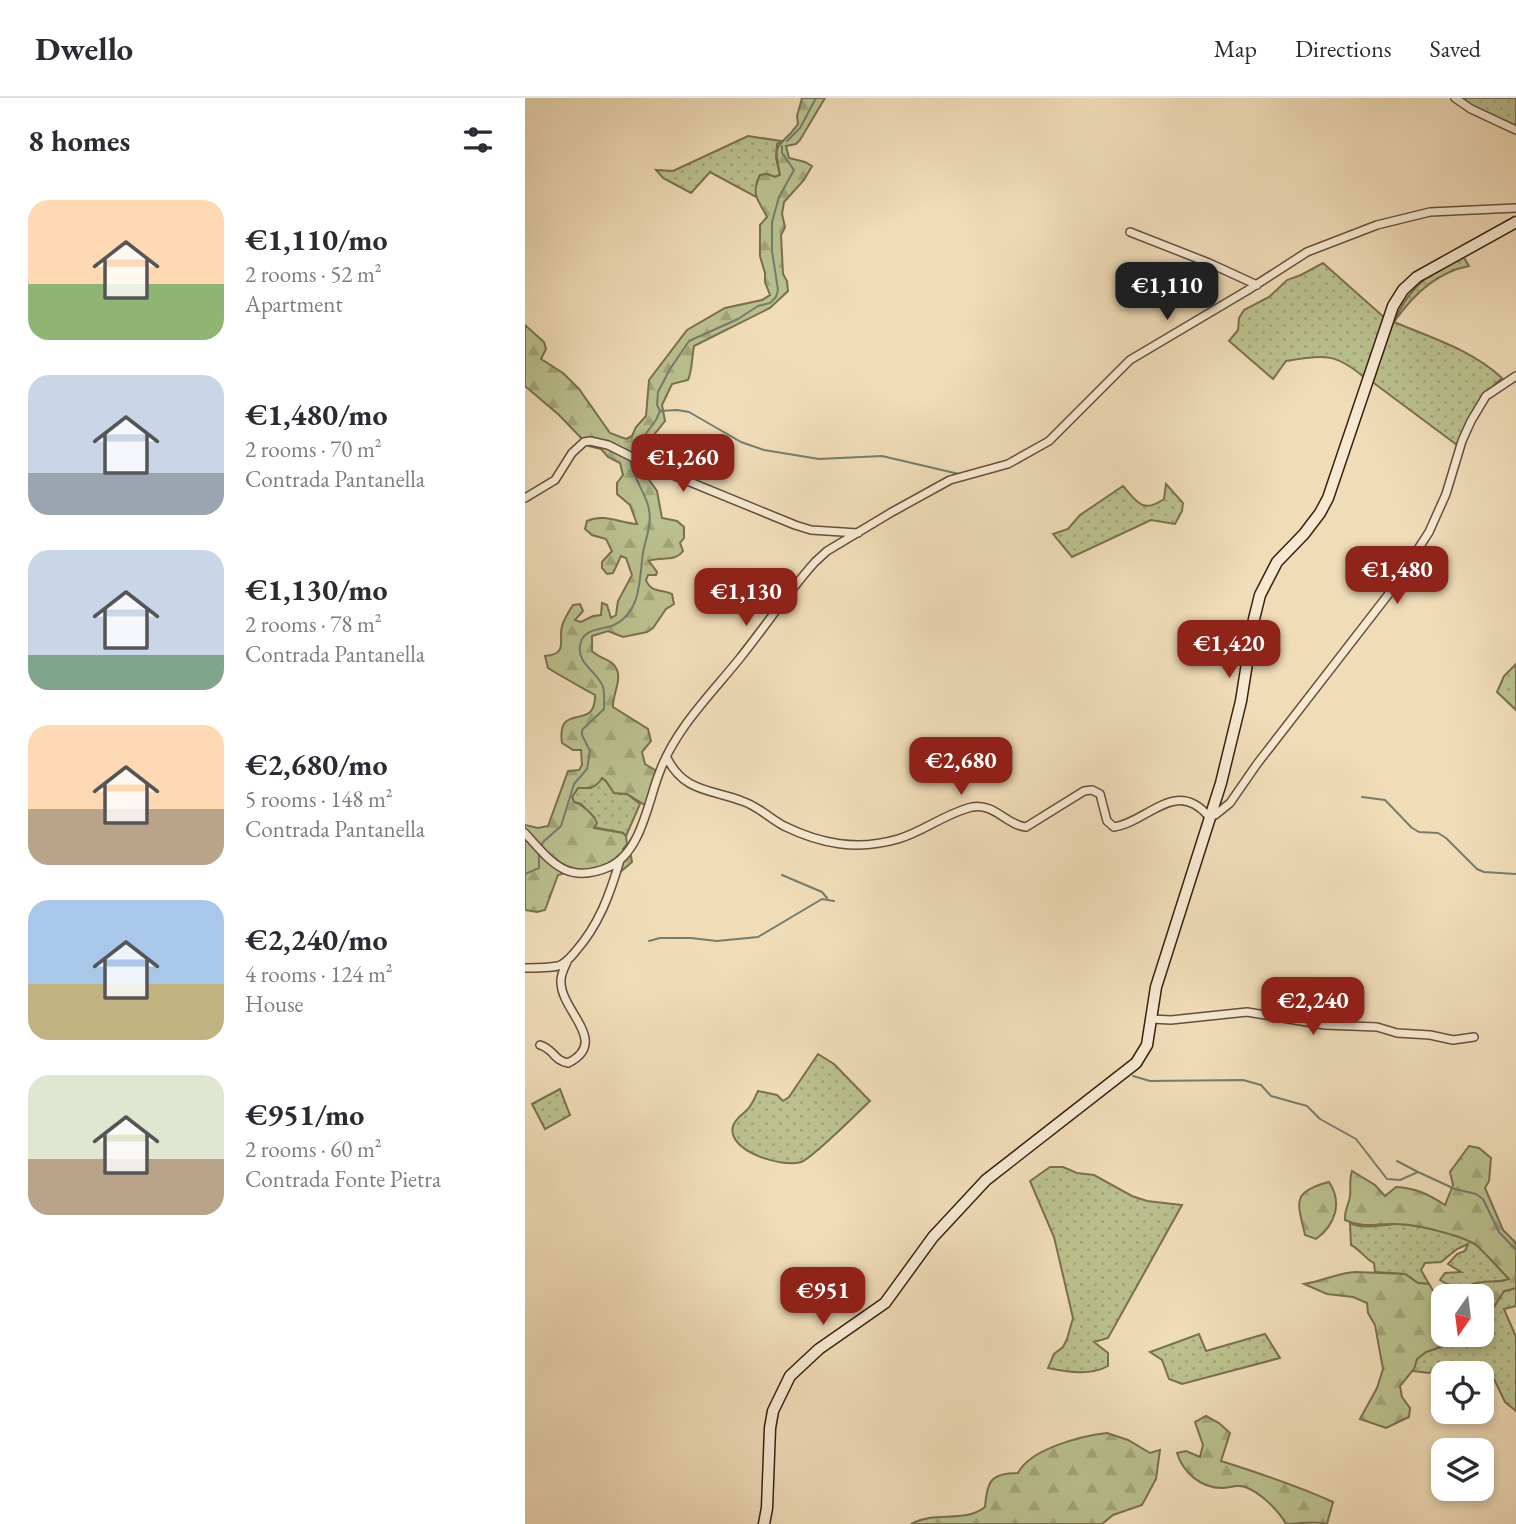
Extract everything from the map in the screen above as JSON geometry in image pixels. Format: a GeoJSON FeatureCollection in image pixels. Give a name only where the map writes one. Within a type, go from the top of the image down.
{"type":"FeatureCollection","features":[{"type":"Feature","properties":{"kind":"street"},"geometry":{"type":"LineString","coordinates":[[1455,98],[1471,110],[1516,130]]}},
{"type":"Feature","properties":{"kind":"street"},"geometry":{"type":"LineString","coordinates":[[540,1045],[549,1048],[558,1060],[568,1063],[583,1049],[586,1042],[585,1033],[574,1017],[560,985],[567,961],[597,924],[613,886],[620,860],[648,813],[660,770],[681,732],[803,576],[827,551],[950,480],[1008,464],[1049,441],[1131,360],[1307,252],[1377,226],[1430,212],[1516,208]]}},
{"type":"Feature","properties":{"kind":"street"},"geometry":{"type":"LineString","coordinates":[[764,1524],[773,1411],[784,1386],[799,1366],[885,1303],[933,1237],[986,1181],[1136,1063],[1147,1045],[1156,987],[1165,953],[1221,783],[1241,701],[1260,595],[1276,562],[1312,524],[1328,498],[1393,306],[1403,290],[1417,277],[1516,222]]}},
{"type":"Feature","properties":{"kind":"street"},"geometry":{"type":"LineString","coordinates":[[1130,232],[1257,285]]}},
{"type":"Feature","properties":{"kind":"street"},"geometry":{"type":"LineString","coordinates":[[1209,817],[1230,803],[1391,591],[1441,507],[1461,441],[1471,421],[1486,396],[1516,376]]}},
{"type":"Feature","properties":{"kind":"street"},"geometry":{"type":"LineString","coordinates":[[525,498],[555,480],[572,453],[583,442],[590,441],[608,445],[646,464],[795,525],[811,530],[859,533]]}},
{"type":"Feature","properties":{"kind":"street"},"geometry":{"type":"LineString","coordinates":[[667,758],[673,770],[689,784],[745,802],[782,825],[840,846],[899,839],[972,807],[987,807],[1016,825],[1026,827],[1084,791],[1092,790],[1100,794],[1107,821],[1114,827],[1126,824],[1161,803],[1174,801],[1201,806],[1209,817]]}},
{"type":"Feature","properties":{"kind":"street"},"geometry":{"type":"LineString","coordinates":[[525,833],[559,868],[575,874],[609,867],[620,860]]}},
{"type":"Feature","properties":{"kind":"street"},"geometry":{"type":"LineString","coordinates":[[525,968],[559,965],[567,961]]}},
{"type":"Feature","properties":{"kind":"street"},"geometry":{"type":"LineString","coordinates":[[1151,1019],[1171,1020],[1247,1012],[1325,1025],[1377,1027],[1397,1033],[1430,1035],[1453,1040],[1474,1037]]}},
{"type":"Feature","properties":{"kind":"green space"},"geometry":{"type":"Polygon","coordinates":[[[802,98],[825,98],[800,140],[796,144],[786,146],[789,158],[812,166],[804,180],[784,202],[782,214],[785,227],[781,235],[783,274],[788,291],[770,308],[694,346],[688,380],[672,384],[662,405],[665,421],[642,450],[646,466],[644,473],[657,491],[662,518],[677,521],[684,527],[684,538],[680,543],[683,551],[676,557],[649,561],[657,572],[656,575],[648,575],[646,580],[654,589],[672,594],[674,604],[666,609],[647,632],[623,637],[608,631],[592,636],[592,651],[612,663],[618,673],[613,707],[648,729],[651,741],[642,752],[645,764],[655,770],[656,776],[648,807],[627,794],[614,793],[602,778],[592,787],[578,788],[572,797],[574,802],[584,807],[593,817],[597,823],[594,828],[623,833],[626,836],[627,844],[623,849],[631,856],[632,862],[619,873],[616,866],[586,877],[569,872],[558,875],[545,910],[525,910],[525,825],[538,828],[548,826],[568,771],[579,770],[582,765],[581,750],[573,750],[562,743],[562,730],[570,719],[589,712],[594,706],[595,695],[548,668],[545,656],[560,649],[562,626],[573,605],[580,604],[583,611],[575,620],[581,622],[601,615],[602,603],[607,605],[611,618],[616,615],[618,601],[632,575],[626,558],[621,556],[613,573],[607,574],[602,568],[602,562],[612,551],[606,539],[592,535],[585,529],[587,521],[606,518],[637,524],[630,505],[617,494],[617,483],[623,475],[620,463],[608,457],[601,449],[589,446],[525,386],[525,325],[544,342],[546,349],[541,359],[563,373],[579,389],[610,433],[626,439],[632,436],[646,416],[649,380],[687,330],[725,308],[762,300],[770,295],[760,256],[760,225],[767,217],[757,198],[756,188],[760,175],[780,175],[777,149],[798,124],[797,116],[802,98]]]}},
{"type":"Feature","properties":{"kind":"green space"},"geometry":{"type":"Polygon","coordinates":[[[1459,98],[1516,98],[1516,127],[1471,106],[1459,98]]]}},
{"type":"Feature","properties":{"kind":"green space"},"geometry":{"type":"Polygon","coordinates":[[[748,136],[781,141],[777,144],[776,158],[780,175],[760,175],[756,197],[710,172],[691,193],[663,178],[656,170],[673,171],[748,136]]]}},
{"type":"Feature","properties":{"kind":"green space"},"geometry":{"type":"Polygon","coordinates":[[[1463,256],[1469,266],[1446,274],[1426,286],[1394,322],[1465,352],[1502,378],[1481,400],[1457,445],[1371,381],[1392,326],[1398,313],[1405,301],[1425,279],[1463,256]]]}},
{"type":"Feature","properties":{"kind":"green space"},"geometry":{"type":"Polygon","coordinates":[[[1323,263],[1386,319],[1366,379],[1337,360],[1311,357],[1286,361],[1273,379],[1229,341],[1238,330],[1239,318],[1244,310],[1269,297],[1287,280],[1323,263]]]}},
{"type":"Feature","properties":{"kind":"green space"},"geometry":{"type":"Polygon","coordinates":[[[1166,484],[1183,503],[1175,524],[1151,520],[1072,557],[1053,534],[1068,529],[1080,515],[1123,486],[1141,504],[1151,506],[1164,499],[1166,484]]]}},
{"type":"Feature","properties":{"kind":"green space"},"geometry":{"type":"Polygon","coordinates":[[[1516,664],[1516,710],[1497,692],[1504,676],[1516,664]]]}},
{"type":"Feature","properties":{"kind":"green space"},"geometry":{"type":"Polygon","coordinates":[[[601,778],[614,793],[627,794],[640,804],[626,836],[623,833],[593,827],[595,818],[581,804],[574,802],[572,796],[578,788],[591,788],[601,778]]]}},
{"type":"Feature","properties":{"kind":"green space"},"geometry":{"type":"Polygon","coordinates":[[[818,1054],[834,1064],[870,1101],[825,1144],[801,1162],[769,1160],[746,1150],[733,1135],[733,1126],[749,1108],[758,1091],[777,1095],[783,1101],[789,1097],[818,1054]]]}},
{"type":"Feature","properties":{"kind":"green space"},"geometry":{"type":"Polygon","coordinates":[[[560,1089],[570,1115],[545,1129],[532,1104],[560,1089]]]}},
{"type":"Feature","properties":{"kind":"green space"},"geometry":{"type":"Polygon","coordinates":[[[1469,1146],[1479,1148],[1491,1158],[1489,1181],[1485,1188],[1503,1230],[1516,1243],[1516,1288],[1504,1291],[1495,1305],[1495,1284],[1474,1284],[1509,1279],[1475,1244],[1415,1226],[1365,1225],[1345,1220],[1352,1171],[1375,1185],[1385,1196],[1396,1187],[1410,1189],[1422,1192],[1445,1205],[1453,1185],[1450,1172],[1469,1146]]]}},
{"type":"Feature","properties":{"kind":"green space"},"geometry":{"type":"Polygon","coordinates":[[[1050,1167],[1063,1167],[1077,1173],[1094,1175],[1132,1196],[1147,1201],[1182,1205],[1108,1338],[1094,1342],[1108,1353],[1108,1366],[1094,1371],[1071,1372],[1048,1368],[1054,1354],[1063,1347],[1067,1339],[1073,1318],[1054,1237],[1030,1181],[1050,1167]]]}},
{"type":"Feature","properties":{"kind":"green space"},"geometry":{"type":"Polygon","coordinates":[[[1329,1182],[1336,1198],[1335,1213],[1328,1227],[1316,1239],[1305,1235],[1300,1215],[1300,1200],[1308,1190],[1329,1182]]]}},
{"type":"Feature","properties":{"kind":"green space"},"geometry":{"type":"Polygon","coordinates":[[[1350,1223],[1367,1226],[1406,1224],[1438,1231],[1469,1241],[1510,1280],[1447,1284],[1440,1280],[1445,1273],[1461,1272],[1448,1264],[1457,1254],[1465,1251],[1468,1244],[1441,1262],[1425,1263],[1421,1270],[1429,1284],[1418,1283],[1405,1274],[1375,1272],[1374,1263],[1351,1245],[1350,1223]]]}},
{"type":"Feature","properties":{"kind":"green space"},"geometry":{"type":"Polygon","coordinates":[[[1343,1274],[1405,1274],[1431,1287],[1431,1348],[1438,1348],[1417,1359],[1414,1369],[1400,1386],[1402,1397],[1410,1408],[1409,1417],[1386,1428],[1360,1419],[1377,1388],[1383,1369],[1375,1325],[1368,1313],[1367,1303],[1353,1297],[1327,1294],[1304,1284],[1343,1274]]]}},
{"type":"Feature","properties":{"kind":"green space"},"geometry":{"type":"Polygon","coordinates":[[[1516,1288],[1516,1306],[1504,1309],[1516,1337],[1516,1411],[1505,1402],[1494,1379],[1494,1361],[1431,1361],[1429,1373],[1412,1371],[1417,1359],[1438,1348],[1495,1348],[1495,1305],[1504,1291],[1516,1288]]]}},
{"type":"Feature","properties":{"kind":"green space"},"geometry":{"type":"Polygon","coordinates":[[[1199,1334],[1206,1351],[1265,1334],[1280,1358],[1182,1384],[1169,1379],[1162,1360],[1150,1352],[1199,1334]]]}},
{"type":"Feature","properties":{"kind":"green space"},"geometry":{"type":"Polygon","coordinates":[[[1206,1416],[1230,1433],[1221,1461],[1333,1502],[1327,1524],[1286,1524],[1268,1502],[1251,1489],[1239,1486],[1214,1487],[1193,1478],[1177,1453],[1186,1451],[1200,1457],[1203,1445],[1195,1422],[1206,1416]]]}},
{"type":"Feature","properties":{"kind":"green space"},"geometry":{"type":"Polygon","coordinates":[[[1107,1433],[1128,1440],[1150,1453],[1160,1450],[1156,1479],[1142,1505],[1113,1515],[1102,1524],[911,1524],[930,1518],[977,1512],[985,1507],[989,1485],[996,1477],[1018,1473],[1033,1457],[1057,1445],[1107,1433]]]}},
{"type":"Feature","properties":{"kind":"waterway"},"geometry":{"type":"LineString","coordinates":[[787,141],[800,128],[816,98]]}},
{"type":"Feature","properties":{"kind":"waterway"},"geometry":{"type":"LineString","coordinates":[[633,451],[656,420],[660,411],[657,405],[658,392],[689,341],[738,319],[758,306],[770,303],[776,297],[778,290],[772,251],[772,222],[779,197],[794,170],[782,153],[782,146]]}},
{"type":"Feature","properties":{"kind":"waterway"},"geometry":{"type":"LineString","coordinates":[[660,411],[689,412],[741,442],[764,450],[819,459],[882,456],[959,474]]}},
{"type":"Feature","properties":{"kind":"waterway"},"geometry":{"type":"LineString","coordinates":[[541,847],[561,826],[574,784],[587,769],[590,751],[582,730],[604,709],[603,687],[582,658],[582,640],[588,633],[614,625],[623,619],[630,612],[638,593],[650,518],[648,505],[630,460]]}},
{"type":"Feature","properties":{"kind":"waterway"},"geometry":{"type":"LineString","coordinates":[[1362,797],[1385,800],[1412,828],[1419,832],[1438,833],[1446,838],[1477,869],[1516,874]]}},
{"type":"Feature","properties":{"kind":"waterway"},"geometry":{"type":"LineString","coordinates":[[525,874],[539,868],[539,853]]}},
{"type":"Feature","properties":{"kind":"waterway"},"geometry":{"type":"LineString","coordinates":[[782,875],[822,892],[827,898]]}},
{"type":"Feature","properties":{"kind":"waterway"},"geometry":{"type":"LineString","coordinates":[[649,941],[660,938],[717,941],[758,937],[822,899],[834,901]]}},
{"type":"Feature","properties":{"kind":"waterway"},"geometry":{"type":"LineString","coordinates":[[1133,1076],[1150,1081],[1243,1080],[1261,1085],[1271,1096],[1307,1106],[1320,1119],[1356,1139],[1387,1179],[1400,1180],[1418,1172],[1455,1189],[1476,1194],[1483,1199],[1499,1232],[1516,1250]]}},
{"type":"Feature","properties":{"kind":"waterway"},"geometry":{"type":"LineString","coordinates":[[1397,1161],[1418,1172]]}}]}
